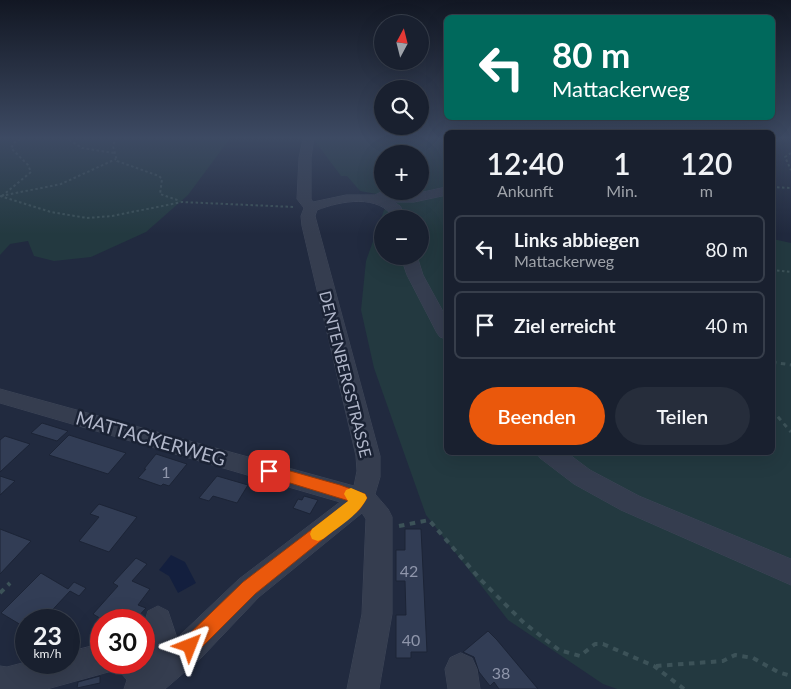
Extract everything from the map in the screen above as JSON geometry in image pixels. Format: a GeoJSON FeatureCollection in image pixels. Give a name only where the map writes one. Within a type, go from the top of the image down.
{"type":"FeatureCollection","features":[{"type":"Feature","properties":{"kind":"street","name":"DENTENBERGSTRASSE"},"geometry":{"type":"LineString","coordinates":[[140,677],[190,646],[249,588],[354,506],[368,482],[368,456],[309,226],[308,216],[311,208],[304,199],[305,169]]}},
{"type":"Feature","properties":{"kind":"street"},"geometry":{"type":"LineString","coordinates":[[429,195],[444,192]]}},
{"type":"Feature","properties":{"kind":"street"},"geometry":{"type":"LineString","coordinates":[[311,208],[333,200],[358,198],[374,194]]}},
{"type":"Feature","properties":{"kind":"street"},"geometry":{"type":"LineString","coordinates":[[358,198],[389,204],[397,210]]}},
{"type":"Feature","properties":{"kind":"street"},"geometry":{"type":"LineString","coordinates":[[411,265],[444,328]]}},
{"type":"Feature","properties":{"kind":"street","name":"MATTACKERWEG"},"geometry":{"type":"LineString","coordinates":[[7,402],[340,491],[359,498]]}},
{"type":"Feature","properties":{"kind":"street"},"geometry":{"type":"LineString","coordinates":[[552,455],[582,477],[630,503],[791,572]]}},
{"type":"Feature","properties":{"kind":"street"},"geometry":{"type":"LineString","coordinates":[[359,498],[368,502],[379,517],[377,614],[363,689]]}},
{"type":"Feature","properties":{"kind":"street"},"geometry":{"type":"LineString","coordinates":[[140,677],[165,656],[158,621]]}},
{"type":"Feature","properties":{"kind":"street"},"geometry":{"type":"LineString","coordinates":[[0,682],[6,683],[90,663]]}},
{"type":"Feature","properties":{"kind":"path"},"geometry":{"type":"LineString","coordinates":[[0,197],[22,181],[31,172],[30,169]]}},
{"type":"Feature","properties":{"kind":"path"},"geometry":{"type":"LineString","coordinates":[[0,197],[61,184],[94,169]]}},
{"type":"Feature","properties":{"kind":"path"},"geometry":{"type":"LineString","coordinates":[[140,169],[159,176],[162,179],[160,194],[182,202]]}},
{"type":"Feature","properties":{"kind":"path"},"geometry":{"type":"LineString","coordinates":[[775,187],[791,188]]}},
{"type":"Feature","properties":{"kind":"path"},"geometry":{"type":"LineString","coordinates":[[0,197],[50,212],[87,218],[112,216],[182,202],[311,208]]}},
{"type":"Feature","properties":{"kind":"path"},"geometry":{"type":"LineString","coordinates":[[775,270],[791,272]]}},
{"type":"Feature","properties":{"kind":"path"},"geometry":{"type":"LineString","coordinates":[[775,362],[791,365]]}},
{"type":"Feature","properties":{"kind":"path"},"geometry":{"type":"LineString","coordinates":[[775,413],[791,432]]}},
{"type":"Feature","properties":{"kind":"path"},"geometry":{"type":"LineString","coordinates":[[404,525],[429,520],[486,586],[524,623],[559,650],[580,656],[595,644],[603,644],[654,666],[684,689]]}},
{"type":"Feature","properties":{"kind":"path"},"geometry":{"type":"LineString","coordinates":[[0,592],[10,582]]}},
{"type":"Feature","properties":{"kind":"path"},"geometry":{"type":"LineString","coordinates":[[654,666],[723,661],[735,655],[752,658],[778,672],[791,676]]}},
{"type":"Feature","properties":{"kind":"shaded area"},"geometry":{"type":"Polygon","coordinates":[[[0,169],[207,169],[188,195],[146,232],[91,257],[54,261],[34,256],[28,241],[10,244],[0,255],[0,169]]]}},
{"type":"Feature","properties":{"kind":"shaded area"},"geometry":{"type":"Polygon","coordinates":[[[336,169],[374,169],[374,194],[360,191],[347,176],[341,176],[336,169]]]}},
{"type":"Feature","properties":{"kind":"shaded area"},"geometry":{"type":"Polygon","coordinates":[[[429,169],[444,169],[444,455],[775,455],[775,239],[791,243],[791,689],[617,689],[603,684],[508,620],[426,515],[374,368],[361,310],[366,261],[374,238],[374,265],[429,265],[429,210],[384,210],[400,201],[429,200],[429,169]]]}},
{"type":"Feature","properties":{"kind":"water"},"geometry":{"type":"Polygon","coordinates":[[[171,555],[185,562],[196,583],[178,593],[169,576],[159,570],[171,555]]]}},
{"type":"Feature","properties":{"kind":"building"},"geometry":{"type":"Polygon","coordinates":[[[42,423],[68,431],[57,441],[31,433],[42,423]]]}},
{"type":"Feature","properties":{"kind":"building"},"geometry":{"type":"Polygon","coordinates":[[[69,435],[126,453],[108,474],[49,455],[69,435]]]}},
{"type":"Feature","properties":{"kind":"building"},"geometry":{"type":"Polygon","coordinates":[[[5,436],[30,444],[0,472],[0,440],[5,436]]]}},
{"type":"Feature","properties":{"kind":"building"},"geometry":{"type":"Polygon","coordinates":[[[156,454],[187,464],[169,486],[163,484],[161,486],[138,478],[156,454]]]}},
{"type":"Feature","properties":{"kind":"building"},"geometry":{"type":"Polygon","coordinates":[[[0,476],[15,481],[0,495],[0,476]]]}},
{"type":"Feature","properties":{"kind":"building"},"geometry":{"type":"Polygon","coordinates":[[[217,476],[248,485],[237,503],[213,496],[209,501],[199,498],[217,476]]]}},
{"type":"Feature","properties":{"kind":"building"},"geometry":{"type":"Polygon","coordinates":[[[304,496],[318,500],[310,514],[293,508],[298,499],[302,500],[304,496]]]}},
{"type":"Feature","properties":{"kind":"building"},"geometry":{"type":"Polygon","coordinates":[[[99,504],[137,517],[109,552],[79,541],[99,517],[90,514],[99,504]]]}},
{"type":"Feature","properties":{"kind":"building"},"geometry":{"type":"Polygon","coordinates":[[[0,529],[31,541],[0,574],[0,529]]]}},
{"type":"Feature","properties":{"kind":"building"},"geometry":{"type":"Polygon","coordinates":[[[405,529],[421,529],[427,652],[411,652],[411,658],[396,658],[396,615],[406,615],[405,581],[396,581],[396,550],[405,550],[405,529]]]}},
{"type":"Feature","properties":{"kind":"building"},"geometry":{"type":"Polygon","coordinates":[[[136,558],[147,564],[132,581],[150,589],[138,605],[146,608],[97,609],[118,586],[113,583],[136,558]]]}},
{"type":"Feature","properties":{"kind":"building"},"geometry":{"type":"Polygon","coordinates":[[[41,573],[68,589],[74,582],[86,588],[79,596],[70,591],[53,609],[15,609],[15,621],[1,613],[41,573]]]}},
{"type":"Feature","properties":{"kind":"building"},"geometry":{"type":"Polygon","coordinates":[[[488,631],[538,689],[499,689],[494,682],[490,686],[479,672],[474,657],[463,652],[488,631]]]}},
{"type":"Feature","properties":{"kind":"building"},"geometry":{"type":"Polygon","coordinates":[[[100,676],[100,683],[77,688],[78,682],[100,676]]]}},
{"type":"Feature","properties":{"kind":"slow traffic"},"geometry":{"type":"LineString","coordinates":[[318,534],[354,506],[359,498],[351,494]]}},
{"type":"Feature","properties":{"kind":"route"},"geometry":{"type":"LineString","coordinates":[[190,646],[249,588],[354,506],[359,498],[269,471]]}}]}
